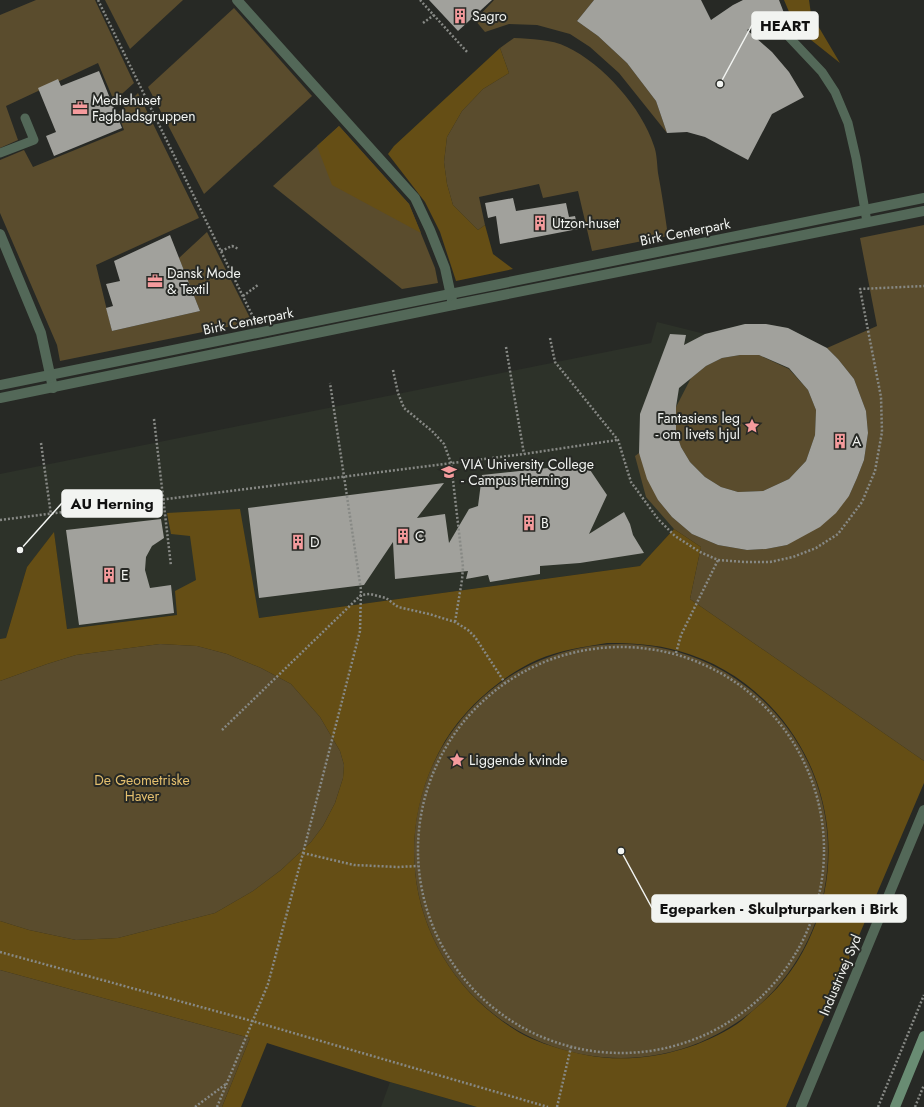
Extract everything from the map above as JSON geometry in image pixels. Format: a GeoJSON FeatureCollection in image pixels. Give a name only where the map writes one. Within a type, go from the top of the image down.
{"type":"FeatureCollection","features":[{"type":"Feature","properties":{"kind":"main road"},"geometry":{"type":"LineString","coordinates":[[894,1107],[924,1036]]}},
{"type":"Feature","properties":{"kind":"street"},"geometry":{"type":"LineString","coordinates":[[237,0],[415,198],[445,268],[453,305]]}},
{"type":"Feature","properties":{"kind":"street","name":"Birk Centerpark"},"geometry":{"type":"LineString","coordinates":[[0,385],[924,198]]}},
{"type":"Feature","properties":{"kind":"street","name":"Birk Centerpark"},"geometry":{"type":"LineString","coordinates":[[0,398],[453,305],[924,211]]}},
{"type":"Feature","properties":{"kind":"street"},"geometry":{"type":"LineString","coordinates":[[0,234],[41,333],[53,388]]}},
{"type":"Feature","properties":{"kind":"street"},"geometry":{"type":"LineString","coordinates":[[678,248],[679,260]]}},
{"type":"Feature","properties":{"kind":"street","name":"Industrivej Syd"},"geometry":{"type":"LineString","coordinates":[[801,1107],[924,810]]}},
{"type":"Feature","properties":{"kind":"lane"},"geometry":{"type":"LineString","coordinates":[[782,20],[789,36],[822,72],[835,92],[848,123],[867,222]]}},
{"type":"Feature","properties":{"kind":"lane"},"geometry":{"type":"LineString","coordinates":[[0,153],[34,140],[25,118]]}},
{"type":"Feature","properties":{"kind":"path"},"geometry":{"type":"LineString","coordinates":[[98,0],[260,332]]}},
{"type":"Feature","properties":{"kind":"path"},"geometry":{"type":"LineString","coordinates":[[420,0],[468,53]]}},
{"type":"Feature","properties":{"kind":"path"},"geometry":{"type":"LineString","coordinates":[[423,23],[434,15]]}},
{"type":"Feature","properties":{"kind":"path"},"geometry":{"type":"LineString","coordinates":[[221,251],[232,246],[239,249]]}},
{"type":"Feature","properties":{"kind":"path"},"geometry":{"type":"LineString","coordinates":[[243,296],[258,285]]}},
{"type":"Feature","properties":{"kind":"path"},"geometry":{"type":"LineString","coordinates":[[550,338],[555,362],[618,440],[631,482],[658,519],[675,536],[700,552],[718,560],[770,562],[793,557],[816,548],[838,534],[862,502],[875,471],[882,432],[881,397],[860,289],[924,286]]}},
{"type":"Feature","properties":{"kind":"path"},"geometry":{"type":"LineString","coordinates":[[506,347],[524,454]]}},
{"type":"Feature","properties":{"kind":"path"},"geometry":{"type":"LineString","coordinates":[[393,370],[398,393],[404,408],[432,431],[444,444],[451,463],[463,567],[455,622]]}},
{"type":"Feature","properties":{"kind":"path"},"geometry":{"type":"LineString","coordinates":[[217,1107],[268,984],[360,631],[361,595],[330,383]]}},
{"type":"Feature","properties":{"kind":"path"},"geometry":{"type":"LineString","coordinates":[[154,419],[171,566]]}},
{"type":"Feature","properties":{"kind":"path"},"geometry":{"type":"LineString","coordinates":[[0,520],[51,515],[524,454],[618,440]]}},
{"type":"Feature","properties":{"kind":"path"},"geometry":{"type":"LineString","coordinates":[[41,443],[51,515]]}},
{"type":"Feature","properties":{"kind":"path"},"geometry":{"type":"LineString","coordinates":[[676,653],[681,635],[718,560]]}},
{"type":"Feature","properties":{"kind":"path"},"geometry":{"type":"LineString","coordinates":[[222,730],[361,595],[379,595],[386,598],[398,607],[455,622],[468,630],[475,637],[505,683]]}},
{"type":"Feature","properties":{"kind":"path"},"geometry":{"type":"LineString","coordinates":[[623,646],[658,649],[676,653],[724,674],[754,695],[778,720],[798,750],[813,782],[822,816],[825,852],[821,887],[811,922],[796,954],[770,988],[750,1008],[721,1028],[689,1042],[654,1051],[619,1054],[583,1051],[549,1041],[517,1026],[488,1005],[463,980],[443,950],[429,918],[420,884],[417,848],[420,813],[430,778],[446,746],[466,718],[492,692],[521,672],[553,658],[588,649],[623,646]]}},
{"type":"Feature","properties":{"kind":"path"},"geometry":{"type":"LineString","coordinates":[[303,853],[354,865],[398,867],[418,866]]}},
{"type":"Feature","properties":{"kind":"path"},"geometry":{"type":"LineString","coordinates":[[0,952],[252,1021],[548,1107]]}},
{"type":"Feature","properties":{"kind":"path"},"geometry":{"type":"LineString","coordinates":[[878,1107],[924,995]]}},
{"type":"Feature","properties":{"kind":"path"},"geometry":{"type":"LineString","coordinates":[[557,1107],[571,1047]]}},
{"type":"Feature","properties":{"kind":"path"},"geometry":{"type":"LineString","coordinates":[[195,1107],[226,1084]]}},
{"type":"Feature","properties":{"kind":"path"},"geometry":{"type":"LineString","coordinates":[[915,1107],[924,1085]]}},
{"type":"Feature","properties":{"kind":"shaded area"},"geometry":{"type":"Polygon","coordinates":[[[784,0],[809,0],[811,14],[840,63],[796,28],[784,0]]]}},
{"type":"Feature","properties":{"kind":"shaded area"},"geometry":{"type":"Polygon","coordinates":[[[500,48],[509,73],[483,89],[462,111],[447,137],[444,162],[447,184],[453,205],[478,230],[485,225],[493,254],[513,269],[456,281],[440,232],[425,202],[388,154],[394,146],[500,48]]]}},
{"type":"Feature","properties":{"kind":"shaded area"},"geometry":{"type":"Polygon","coordinates":[[[339,126],[409,204],[421,233],[332,185],[317,146],[339,126]]]}},
{"type":"Feature","properties":{"kind":"shaded area","name":"VIA University College - Campus Herning"},"geometry":{"type":"Polygon","coordinates":[[[657,322],[705,334],[745,324],[766,324],[788,328],[827,348],[854,379],[866,411],[868,433],[864,460],[849,496],[787,545],[766,549],[747,550],[718,545],[674,529],[640,566],[259,618],[177,615],[67,629],[54,533],[27,567],[6,638],[0,639],[0,474],[651,343],[657,322]]]}},
{"type":"Feature","properties":{"kind":"shaded area"},"geometry":{"type":"Polygon","coordinates":[[[240,509],[259,618],[640,566],[674,529],[701,547],[690,599],[924,761],[924,783],[786,1107],[477,1107],[390,1082],[267,1043],[241,1107],[222,1107],[250,1038],[0,970],[0,921],[29,930],[76,940],[118,938],[215,913],[253,891],[281,870],[311,842],[323,826],[335,803],[343,778],[344,765],[340,751],[320,717],[291,684],[261,668],[227,654],[197,646],[160,644],[76,655],[0,681],[0,639],[6,638],[27,567],[54,532],[67,629],[177,615],[175,591],[196,580],[190,536],[171,534],[167,513],[240,509]],[[607,643],[572,649],[554,654],[523,667],[497,684],[485,694],[453,728],[428,776],[418,811],[414,847],[416,883],[425,918],[440,951],[460,981],[487,1009],[502,1021],[530,1038],[565,1050],[605,1058],[645,1057],[684,1049],[720,1034],[737,1024],[776,989],[793,969],[806,946],[824,897],[828,871],[826,819],[819,790],[809,762],[795,737],[777,713],[756,693],[733,675],[707,661],[679,651],[652,645],[607,643]]]}},
{"type":"Feature","properties":{"kind":"shaded area"},"geometry":{"type":"Polygon","coordinates":[[[390,1082],[477,1107],[381,1107],[390,1082]]]}},
{"type":"Feature","properties":{"kind":"green space"},"geometry":{"type":"Polygon","coordinates":[[[36,0],[95,0],[134,83],[114,101],[98,63],[6,106],[18,140],[0,148],[0,15],[36,0]]]}},
{"type":"Feature","properties":{"kind":"green space"},"geometry":{"type":"Polygon","coordinates":[[[105,0],[183,0],[130,49],[105,0]]]}},
{"type":"Feature","properties":{"kind":"green space"},"geometry":{"type":"Polygon","coordinates":[[[494,0],[594,0],[577,21],[598,36],[627,63],[656,101],[667,133],[619,73],[590,47],[570,34],[537,25],[509,24],[485,32],[475,20],[494,0]]]}},
{"type":"Feature","properties":{"kind":"green space"},"geometry":{"type":"Polygon","coordinates":[[[234,8],[312,96],[204,194],[148,87],[234,8]]]}},
{"type":"Feature","properties":{"kind":"green space"},"geometry":{"type":"Polygon","coordinates":[[[514,38],[548,41],[567,47],[594,64],[631,102],[648,132],[655,149],[668,236],[592,251],[578,191],[543,198],[539,184],[479,197],[485,225],[478,230],[453,205],[447,184],[444,162],[447,137],[462,111],[483,89],[509,73],[500,48],[514,38]]]}},
{"type":"Feature","properties":{"kind":"green space"},"geometry":{"type":"Polygon","coordinates":[[[138,93],[199,218],[96,265],[112,331],[200,311],[179,258],[207,232],[252,322],[60,361],[57,345],[0,213],[0,160],[24,150],[33,167],[124,130],[118,113],[138,93]]]}},
{"type":"Feature","properties":{"kind":"green space"},"geometry":{"type":"Polygon","coordinates":[[[339,126],[409,204],[435,268],[438,283],[402,289],[273,186],[339,126]]]}},
{"type":"Feature","properties":{"kind":"green space"},"geometry":{"type":"Polygon","coordinates":[[[924,225],[924,761],[690,599],[701,547],[674,529],[646,497],[635,456],[639,453],[658,500],[672,517],[692,534],[718,545],[747,550],[766,549],[787,545],[849,496],[864,460],[868,433],[866,411],[854,379],[827,348],[877,326],[860,238],[924,225]]]}},
{"type":"Feature","properties":{"kind":"green space"},"geometry":{"type":"Polygon","coordinates":[[[740,355],[759,355],[789,369],[808,390],[816,410],[815,435],[806,461],[789,479],[763,491],[738,492],[721,487],[705,477],[690,462],[681,447],[676,432],[676,407],[691,378],[706,366],[722,358],[740,355]]]}},
{"type":"Feature","properties":{"kind":"green space","name":"De Geometriske Haver"},"geometry":{"type":"Polygon","coordinates":[[[160,644],[197,646],[227,654],[261,668],[291,684],[320,717],[340,751],[344,765],[343,778],[335,803],[323,826],[311,842],[281,870],[253,891],[215,913],[118,938],[76,940],[29,930],[0,921],[0,681],[76,655],[160,644]]]}},
{"type":"Feature","properties":{"kind":"green space"},"geometry":{"type":"Polygon","coordinates":[[[621,644],[661,647],[700,659],[736,678],[768,704],[794,736],[813,772],[825,811],[828,851],[825,891],[813,930],[794,966],[768,998],[736,1024],[700,1043],[661,1055],[621,1058],[581,1055],[542,1043],[506,1024],[474,998],[448,966],[429,930],[417,891],[414,851],[417,811],[429,772],[448,736],[474,704],[506,678],[542,659],[581,647],[621,644]]]}},
{"type":"Feature","properties":{"kind":"green space"},"geometry":{"type":"Polygon","coordinates":[[[0,970],[250,1038],[222,1107],[0,1107],[0,970]]]}},
{"type":"Feature","properties":{"kind":"building","name":"Sagro"},"geometry":{"type":"Polygon","coordinates":[[[429,0],[492,0],[458,31],[429,0]]]}},
{"type":"Feature","properties":{"kind":"building"},"geometry":{"type":"Polygon","coordinates":[[[594,0],[701,0],[711,20],[743,0],[779,0],[784,13],[747,30],[772,52],[789,72],[804,97],[772,114],[748,160],[705,137],[687,132],[667,133],[656,101],[627,63],[598,36],[577,21],[594,0]]]}},
{"type":"Feature","properties":{"kind":"building","name":"Mediehuset Fagbladsgruppen"},"geometry":{"type":"Polygon","coordinates":[[[99,71],[122,128],[54,156],[46,136],[56,132],[38,88],[58,79],[61,86],[99,71]]]}},
{"type":"Feature","properties":{"kind":"building","name":"Utzon-huset"},"geometry":{"type":"Polygon","coordinates":[[[513,198],[516,211],[566,203],[569,217],[575,216],[578,229],[500,244],[496,216],[488,218],[485,203],[513,198]]]}},
{"type":"Feature","properties":{"kind":"building","name":"Dansk Mode & Textil"},"geometry":{"type":"Polygon","coordinates":[[[170,235],[200,311],[112,331],[106,308],[113,306],[106,284],[120,281],[114,261],[170,235]]]}},
{"type":"Feature","properties":{"kind":"building","name":"A"},"geometry":{"type":"Polygon","coordinates":[[[745,324],[766,324],[788,328],[827,348],[854,379],[866,411],[868,433],[864,460],[857,478],[849,496],[836,513],[820,527],[787,545],[766,549],[747,550],[718,545],[692,534],[672,517],[658,500],[647,479],[639,453],[640,414],[670,334],[686,335],[684,345],[705,334],[745,324]],[[740,355],[722,358],[706,366],[679,388],[676,407],[676,432],[681,447],[690,462],[705,477],[721,487],[738,492],[763,491],[789,479],[806,461],[815,435],[816,410],[808,390],[789,368],[759,355],[740,355]]]}},
{"type":"Feature","properties":{"kind":"building"},"geometry":{"type":"Polygon","coordinates":[[[586,464],[607,495],[589,534],[624,512],[630,524],[633,535],[644,553],[580,563],[540,566],[540,574],[490,582],[488,575],[466,579],[468,571],[395,579],[393,542],[364,585],[259,598],[248,508],[444,483],[417,518],[445,514],[449,543],[469,509],[478,506],[482,475],[586,464]]]}},
{"type":"Feature","properties":{"kind":"building","name":"E"},"geometry":{"type":"Polygon","coordinates":[[[161,519],[164,538],[152,546],[146,557],[145,570],[150,588],[171,585],[174,613],[79,625],[66,530],[161,519]]]}},
{"type":"Feature","properties":{"kind":"place","name":"Sagro"},"geometry":{"type":"Point","coordinates":[460,16]}},
{"type":"Feature","properties":{"kind":"place","name":"HEART"},"geometry":{"type":"Point","coordinates":[720,84]}},
{"type":"Feature","properties":{"kind":"place","name":"Mediehuset Fagbladsgruppen"},"geometry":{"type":"Point","coordinates":[80,108]}},
{"type":"Feature","properties":{"kind":"place","name":"Utzon-huset"},"geometry":{"type":"Point","coordinates":[540,223]}},
{"type":"Feature","properties":{"kind":"place","name":"Dansk Mode & Textil"},"geometry":{"type":"Point","coordinates":[155,281]}},
{"type":"Feature","properties":{"kind":"place","name":"Fantasiens leg - om livets hjul"},"geometry":{"type":"Point","coordinates":[752,426]}},
{"type":"Feature","properties":{"kind":"place","name":"A"},"geometry":{"type":"Point","coordinates":[840,441]}},
{"type":"Feature","properties":{"kind":"place","name":"VIA University College - Campus Herning"},"geometry":{"type":"Point","coordinates":[449,472]}},
{"type":"Feature","properties":{"kind":"place","name":"B"},"geometry":{"type":"Point","coordinates":[529,523]}},
{"type":"Feature","properties":{"kind":"place","name":"C"},"geometry":{"type":"Point","coordinates":[403,536]}},
{"type":"Feature","properties":{"kind":"place","name":"D"},"geometry":{"type":"Point","coordinates":[298,542]}},
{"type":"Feature","properties":{"kind":"place","name":"AU Herning"},"geometry":{"type":"Point","coordinates":[20,550]}},
{"type":"Feature","properties":{"kind":"place","name":"E"},"geometry":{"type":"Point","coordinates":[109,575]}},
{"type":"Feature","properties":{"kind":"place","name":"Liggende kvinde"},"geometry":{"type":"Point","coordinates":[457,760]}},
{"type":"Feature","properties":{"kind":"place","name":"Egeparken - Skulpturparken i Birk"},"geometry":{"type":"Point","coordinates":[621,851]}}]}
